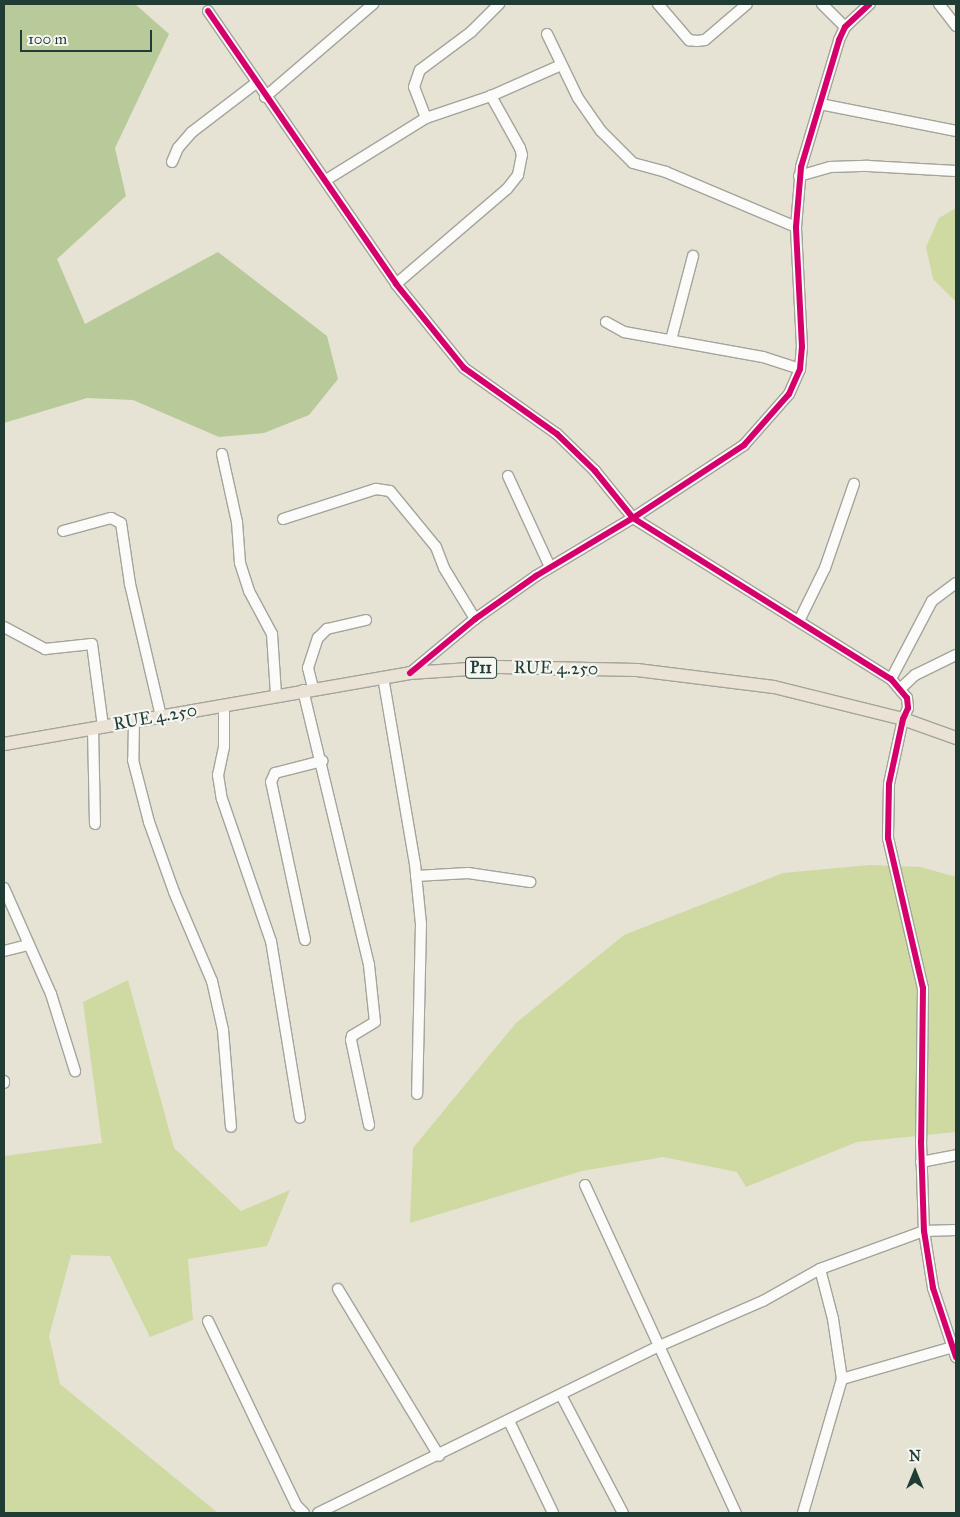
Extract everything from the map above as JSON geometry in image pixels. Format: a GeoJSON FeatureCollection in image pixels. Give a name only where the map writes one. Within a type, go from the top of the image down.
{"type":"FeatureCollection","features":[{"type":"Feature","properties":{"kind":"main road","name":"RUE 4.250"},"geometry":{"type":"LineString","coordinates":[[4,744],[383,677],[410,673],[499,667],[637,670],[774,687],[903,719],[956,738]]}},
{"type":"Feature","properties":{"kind":"street"},"geometry":{"type":"LineString","coordinates":[[265,97],[373,4]]}},
{"type":"Feature","properties":{"kind":"street"},"geometry":{"type":"LineString","coordinates":[[426,118],[414,87],[420,70],[470,32],[499,4]]}},
{"type":"Feature","properties":{"kind":"street"},"geometry":{"type":"LineString","coordinates":[[658,4],[689,40],[697,41],[705,40],[744,4]]}},
{"type":"Feature","properties":{"kind":"street"},"geometry":{"type":"LineString","coordinates":[[822,4],[844,27]]}},
{"type":"Feature","properties":{"kind":"street"},"geometry":{"type":"LineString","coordinates":[[410,673],[475,619],[550,568],[633,518],[744,445],[789,394],[800,369],[796,227],[799,176],[844,27],[870,4]]}},
{"type":"Feature","properties":{"kind":"street"},"geometry":{"type":"LineString","coordinates":[[939,4],[956,26]]}},
{"type":"Feature","properties":{"kind":"street"},"geometry":{"type":"LineString","coordinates":[[208,11],[265,97],[326,180],[396,284],[464,368],[557,434],[595,471],[633,518],[891,679],[907,698],[908,708],[903,719],[886,812],[888,838],[923,988],[922,1162],[924,1230],[933,1288],[954,1346],[956,1357]]}},
{"type":"Feature","properties":{"kind":"street"},"geometry":{"type":"LineString","coordinates":[[547,34],[578,98],[601,131],[637,166],[666,172],[796,227]]}},
{"type":"Feature","properties":{"kind":"street"},"geometry":{"type":"LineString","coordinates":[[326,180],[426,118],[491,96],[561,65]]}},
{"type":"Feature","properties":{"kind":"street"},"geometry":{"type":"LineString","coordinates":[[172,162],[178,148],[192,132],[256,83]]}},
{"type":"Feature","properties":{"kind":"street"},"geometry":{"type":"LineString","coordinates":[[396,284],[507,189],[518,175],[520,148],[491,96]]}},
{"type":"Feature","properties":{"kind":"street"},"geometry":{"type":"LineString","coordinates":[[820,104],[956,131]]}},
{"type":"Feature","properties":{"kind":"street"},"geometry":{"type":"LineString","coordinates":[[799,176],[830,167],[868,166],[956,171]]}},
{"type":"Feature","properties":{"kind":"street"},"geometry":{"type":"LineString","coordinates":[[671,340],[693,256]]}},
{"type":"Feature","properties":{"kind":"street"},"geometry":{"type":"LineString","coordinates":[[606,322],[624,332],[763,357],[800,369]]}},
{"type":"Feature","properties":{"kind":"street"},"geometry":{"type":"LineString","coordinates":[[222,454],[237,522],[240,563],[249,591],[272,634],[276,695]]}},
{"type":"Feature","properties":{"kind":"street"},"geometry":{"type":"LineString","coordinates":[[508,476],[550,568]]}},
{"type":"Feature","properties":{"kind":"street"},"geometry":{"type":"LineString","coordinates":[[799,621],[825,568],[854,484]]}},
{"type":"Feature","properties":{"kind":"street"},"geometry":{"type":"LineString","coordinates":[[283,519],[376,488],[390,491],[436,547],[444,568],[475,619]]}},
{"type":"Feature","properties":{"kind":"street"},"geometry":{"type":"LineString","coordinates":[[63,531],[111,518],[121,523],[130,584],[161,716]]}},
{"type":"Feature","properties":{"kind":"street"},"geometry":{"type":"LineString","coordinates":[[891,679],[932,601],[956,583]]}},
{"type":"Feature","properties":{"kind":"street"},"geometry":{"type":"LineString","coordinates":[[366,620],[327,629],[318,638],[308,668],[308,689],[322,761],[369,965],[375,1022],[352,1036],[351,1040],[369,1125]]}},
{"type":"Feature","properties":{"kind":"street"},"geometry":{"type":"LineString","coordinates":[[4,627],[45,649],[92,644],[98,727],[95,824]]}},
{"type":"Feature","properties":{"kind":"street"},"geometry":{"type":"LineString","coordinates":[[900,689],[914,675],[956,655]]}},
{"type":"Feature","properties":{"kind":"street"},"geometry":{"type":"LineString","coordinates":[[383,677],[416,876],[421,924],[417,1094]]}},
{"type":"Feature","properties":{"kind":"street"},"geometry":{"type":"LineString","coordinates":[[224,705],[224,747],[218,775],[222,799],[271,941],[300,1118]]}},
{"type":"Feature","properties":{"kind":"street"},"geometry":{"type":"LineString","coordinates":[[134,721],[133,760],[149,822],[174,892],[212,981],[223,1030],[231,1127]]}},
{"type":"Feature","properties":{"kind":"street"},"geometry":{"type":"LineString","coordinates":[[305,940],[271,789],[271,776],[322,761]]}},
{"type":"Feature","properties":{"kind":"street"},"geometry":{"type":"LineString","coordinates":[[416,876],[468,873],[530,882]]}},
{"type":"Feature","properties":{"kind":"street"},"geometry":{"type":"LineString","coordinates":[[4,888],[28,945],[52,994],[75,1071]]}},
{"type":"Feature","properties":{"kind":"street"},"geometry":{"type":"LineString","coordinates":[[4,952],[28,945]]}},
{"type":"Feature","properties":{"kind":"street"},"geometry":{"type":"LineString","coordinates":[[922,1162],[956,1155]]}},
{"type":"Feature","properties":{"kind":"street"},"geometry":{"type":"LineString","coordinates":[[585,1185],[657,1347],[736,1513]]}},
{"type":"Feature","properties":{"kind":"street"},"geometry":{"type":"LineString","coordinates":[[318,1513],[439,1456],[657,1347],[763,1301],[820,1269],[924,1230],[956,1230]]}},
{"type":"Feature","properties":{"kind":"street"},"geometry":{"type":"LineString","coordinates":[[803,1513],[842,1380],[833,1319],[820,1269]]}},
{"type":"Feature","properties":{"kind":"street"},"geometry":{"type":"LineString","coordinates":[[338,1289],[439,1456]]}},
{"type":"Feature","properties":{"kind":"street"},"geometry":{"type":"LineString","coordinates":[[208,1322],[296,1506],[304,1513]]}},
{"type":"Feature","properties":{"kind":"street"},"geometry":{"type":"LineString","coordinates":[[842,1380],[954,1346]]}},
{"type":"Feature","properties":{"kind":"street"},"geometry":{"type":"LineString","coordinates":[[561,1395],[624,1513]]}},
{"type":"Feature","properties":{"kind":"street"},"geometry":{"type":"LineString","coordinates":[[509,1421],[553,1513]]}},
{"type":"Feature","properties":{"kind":"green space"},"geometry":{"type":"Polygon","coordinates":[[[4,4],[135,4],[169,34],[115,148],[126,196],[57,259],[85,324],[218,252],[327,336],[338,379],[309,415],[264,433],[219,437],[133,400],[87,398],[4,423],[4,4]]]}},
{"type":"Feature","properties":{"kind":"green space"},"geometry":{"type":"Polygon","coordinates":[[[956,208],[956,302],[933,279],[926,247],[939,218],[956,208]]]}},
{"type":"Feature","properties":{"kind":"green space"},"geometry":{"type":"Polygon","coordinates":[[[870,865],[921,867],[956,877],[956,1132],[857,1142],[746,1187],[737,1172],[663,1157],[582,1171],[410,1223],[413,1148],[516,1023],[624,935],[783,873],[870,865]]]}},
{"type":"Feature","properties":{"kind":"green space"},"geometry":{"type":"Polygon","coordinates":[[[128,980],[174,1148],[241,1211],[290,1190],[267,1246],[188,1259],[193,1320],[150,1337],[110,1256],[71,1255],[49,1336],[60,1384],[218,1513],[4,1513],[4,1156],[102,1143],[83,1002],[128,980]]]}},
{"type":"Feature","properties":{"kind":"cycle path"},"geometry":{"type":"LineString","coordinates":[[410,673],[475,619],[536,576],[633,518],[744,445],[789,394],[800,369],[802,347],[796,227],[801,167],[839,40],[845,27],[870,4]]}},
{"type":"Feature","properties":{"kind":"cycle path"},"geometry":{"type":"LineString","coordinates":[[208,11],[396,284],[464,368],[557,434],[595,471],[633,518],[891,679],[907,698],[908,708],[903,719],[889,784],[888,838],[923,988],[921,1142],[924,1231],[933,1288],[956,1357]]}}]}
